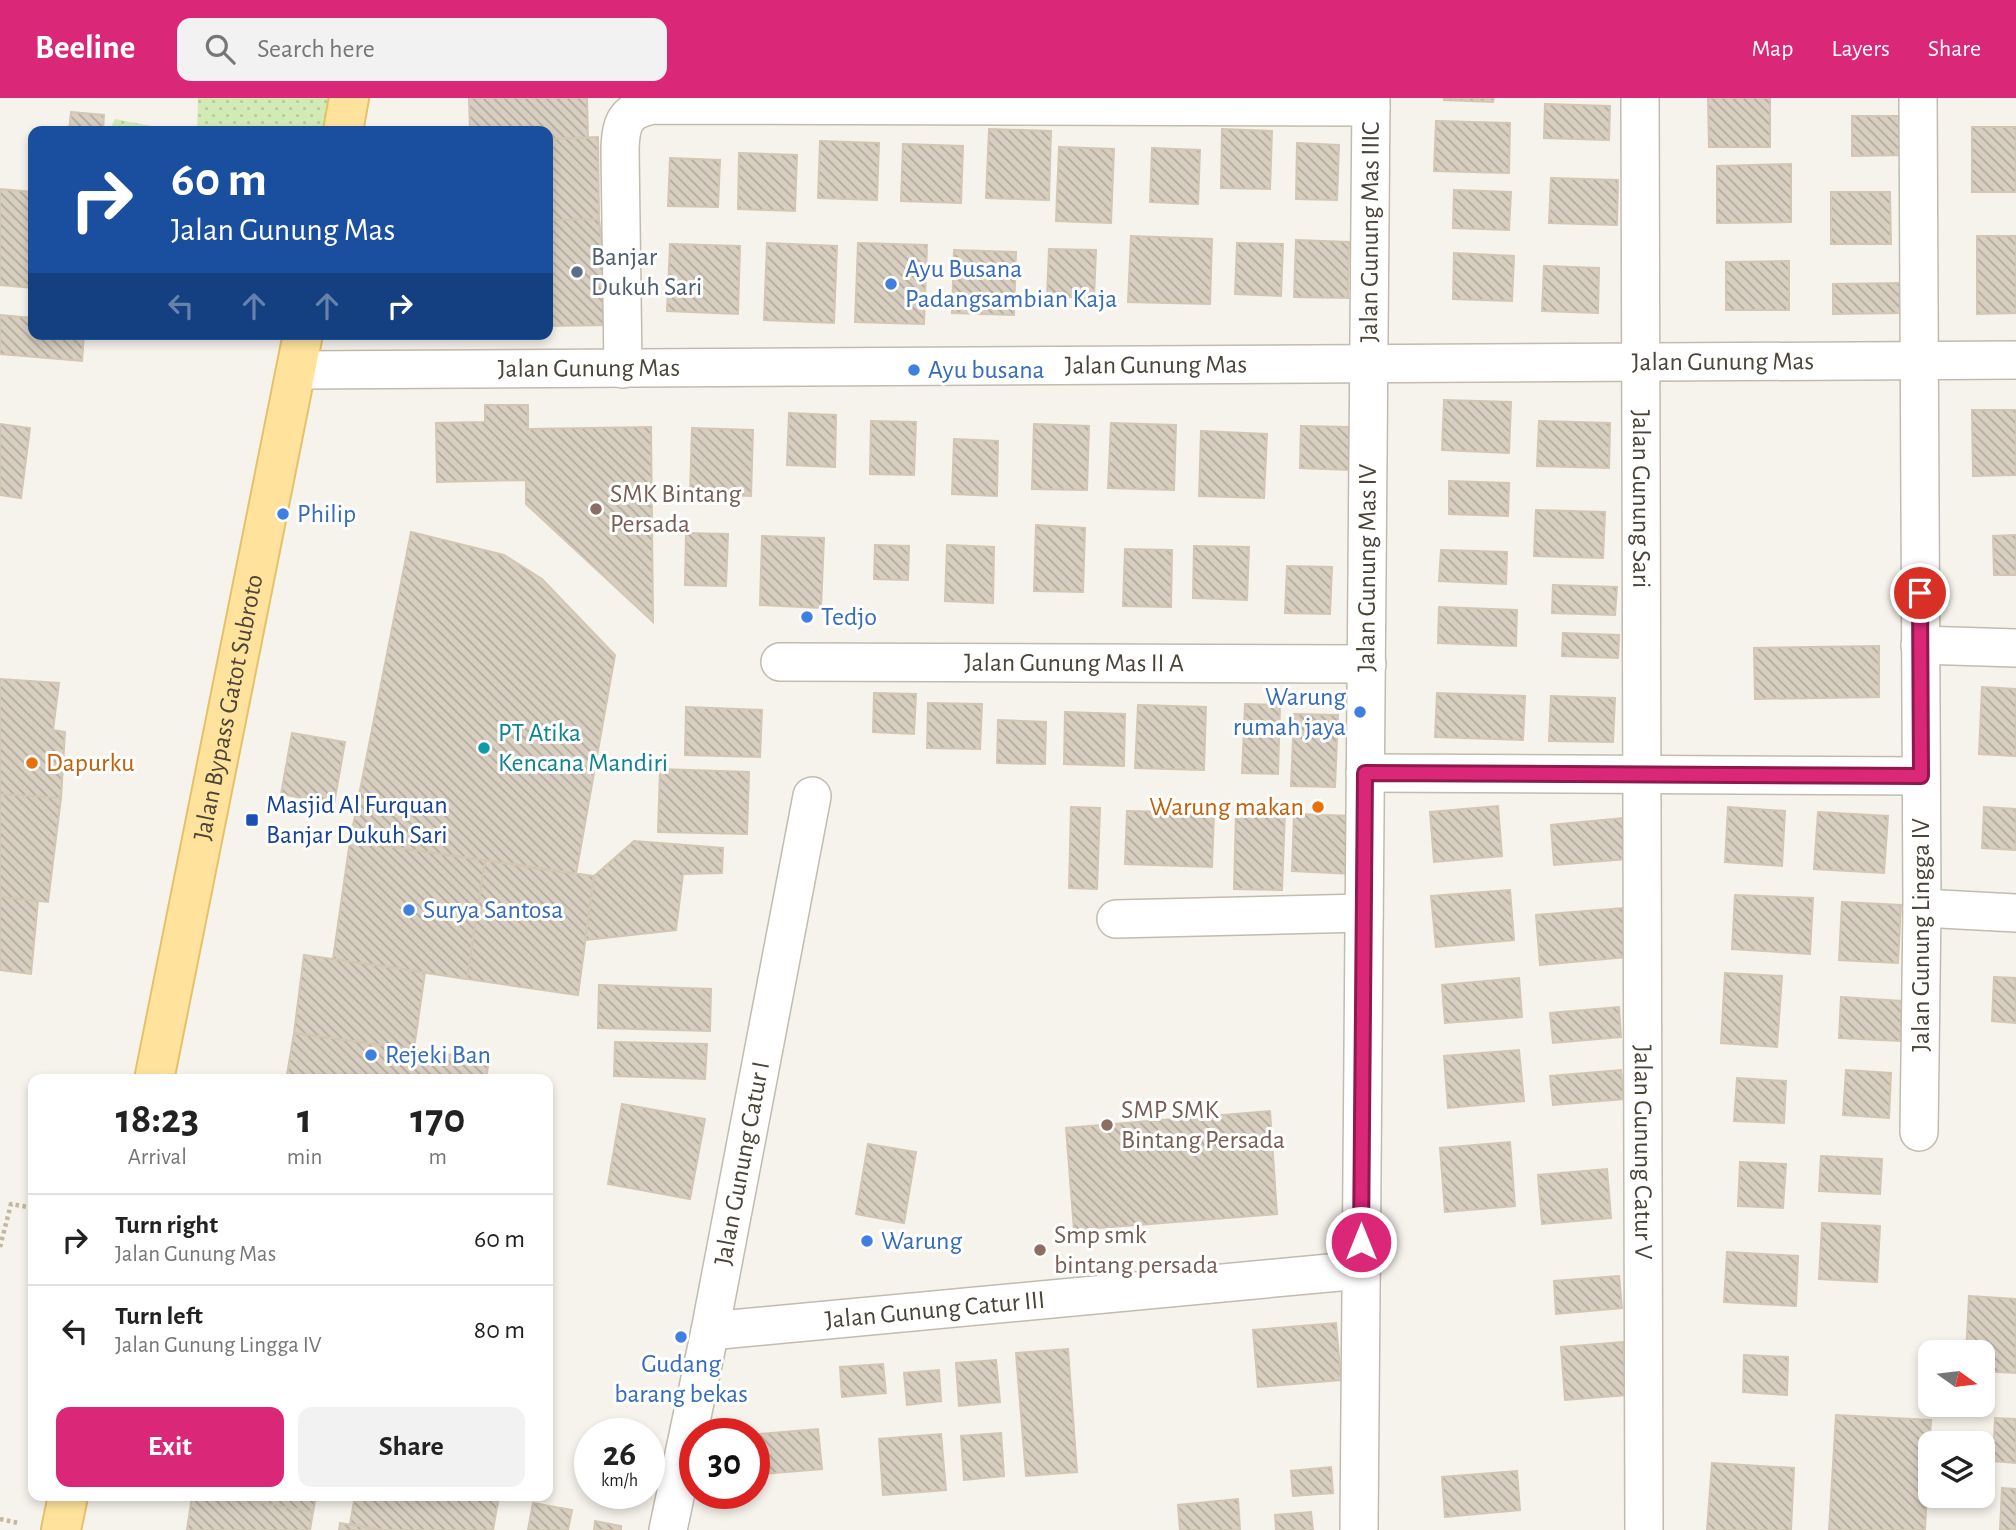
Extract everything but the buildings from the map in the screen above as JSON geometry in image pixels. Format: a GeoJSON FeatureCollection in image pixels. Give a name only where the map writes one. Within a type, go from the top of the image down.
{"type":"FeatureCollection","features":[{"type":"Feature","properties":{"kind":"main road"},"geometry":{"type":"LineString","coordinates":[[344,126],[349,98]]}},
{"type":"Feature","properties":{"kind":"main road","name":"Jalan Bypass Gatot Subroto"},"geometry":{"type":"LineString","coordinates":[[155,1074],[300,352]]}},
{"type":"Feature","properties":{"kind":"main road"},"geometry":{"type":"LineString","coordinates":[[61,1530],[67,1501]]}},
{"type":"Feature","properties":{"kind":"street","name":"Jalan Gunung Sari"},"geometry":{"type":"LineString","coordinates":[[1640,98],[1642,774]]}},
{"type":"Feature","properties":{"kind":"street","name":"Jalan Gunung Lingga IV"},"geometry":{"type":"LineString","coordinates":[[1918,98],[1922,908],[1919,1132]]}},
{"type":"Feature","properties":{"kind":"street","name":"Jalan Gunung Mas IIIC"},"geometry":{"type":"LineString","coordinates":[[1369,364],[1371,103]]}},
{"type":"Feature","properties":{"kind":"street"},"geometry":{"type":"LineString","coordinates":[[623,369],[620,149],[625,119],[636,109],[653,105],[1371,103]]}},
{"type":"Feature","properties":{"kind":"street","name":"Jalan Gunung Mas"},"geometry":{"type":"LineString","coordinates":[[300,352],[623,369],[2016,360]]}},
{"type":"Feature","properties":{"kind":"street","name":"Jalan Gunung Mas IV"},"geometry":{"type":"LineString","coordinates":[[1361,1270],[1369,364]]}},
{"type":"Feature","properties":{"kind":"street"},"geometry":{"type":"LineString","coordinates":[[1920,645],[2016,648]]}},
{"type":"Feature","properties":{"kind":"street","name":"Jalan Gunung Mas II A"},"geometry":{"type":"LineString","coordinates":[[780,662],[1367,664]]}},
{"type":"Feature","properties":{"kind":"street"},"geometry":{"type":"LineString","coordinates":[[1365,773],[1921,776]]}},
{"type":"Feature","properties":{"kind":"street","name":"Jalan Gunung Catur V"},"geometry":{"type":"LineString","coordinates":[[1642,774],[1644,1530]]}},
{"type":"Feature","properties":{"kind":"street","name":"Jalan Gunung Catur I"},"geometry":{"type":"LineString","coordinates":[[668,1530],[710,1331],[812,796]]}},
{"type":"Feature","properties":{"kind":"street"},"geometry":{"type":"LineString","coordinates":[[1922,908],[2016,913]]}},
{"type":"Feature","properties":{"kind":"street"},"geometry":{"type":"LineString","coordinates":[[1116,919],[1364,913]]}},
{"type":"Feature","properties":{"kind":"street"},"geometry":{"type":"LineString","coordinates":[[1359,1530],[1361,1270]]}},
{"type":"Feature","properties":{"kind":"street","name":"Jalan Gunung Catur III"},"geometry":{"type":"LineString","coordinates":[[710,1331],[1361,1270]]}},
{"type":"Feature","properties":{"kind":"path"},"geometry":{"type":"LineString","coordinates":[[0,1247],[11,1204],[28,1207]]}},
{"type":"Feature","properties":{"kind":"green space"},"geometry":{"type":"Polygon","coordinates":[[[198,98],[341,98],[335,126],[197,126],[198,98]]]}},
{"type":"Feature","properties":{"kind":"green space"},"geometry":{"type":"Polygon","coordinates":[[[115,119],[152,126],[112,126],[115,119]]]}},
{"type":"Feature","properties":{"kind":"place","name":"Banjar Dukuh Sari"},"geometry":{"type":"Point","coordinates":[577,272]}},
{"type":"Feature","properties":{"kind":"place","name":"Ayu Busana Padangsambian Kaja"},"geometry":{"type":"Point","coordinates":[891,284]}},
{"type":"Feature","properties":{"kind":"place","name":"Ayu busana"},"geometry":{"type":"Point","coordinates":[914,370]}},
{"type":"Feature","properties":{"kind":"place","name":"SMK Bintang Persada"},"geometry":{"type":"Point","coordinates":[596,509]}},
{"type":"Feature","properties":{"kind":"place","name":"Philip"},"geometry":{"type":"Point","coordinates":[283,514]}},
{"type":"Feature","properties":{"kind":"place","name":"Tedjo"},"geometry":{"type":"Point","coordinates":[807,617]}},
{"type":"Feature","properties":{"kind":"place","name":"Warung rumah jaya"},"geometry":{"type":"Point","coordinates":[1360,712]}},
{"type":"Feature","properties":{"kind":"place","name":"PT Atika Kencana Mandiri"},"geometry":{"type":"Point","coordinates":[484,748]}},
{"type":"Feature","properties":{"kind":"place","name":"Dapurku"},"geometry":{"type":"Point","coordinates":[32,763]}},
{"type":"Feature","properties":{"kind":"place","name":"Warung makan"},"geometry":{"type":"Point","coordinates":[1318,807]}},
{"type":"Feature","properties":{"kind":"place","name":"Masjid Al Furquan Banjar Dukuh Sari"},"geometry":{"type":"Point","coordinates":[252,820]}},
{"type":"Feature","properties":{"kind":"place","name":"Surya Santosa"},"geometry":{"type":"Point","coordinates":[409,910]}},
{"type":"Feature","properties":{"kind":"place","name":"Rejeki Ban"},"geometry":{"type":"Point","coordinates":[371,1055]}},
{"type":"Feature","properties":{"kind":"place","name":"SMP SMK Bintang Persada"},"geometry":{"type":"Point","coordinates":[1107,1125]}},
{"type":"Feature","properties":{"kind":"place","name":"Warung"},"geometry":{"type":"Point","coordinates":[867,1241]}},
{"type":"Feature","properties":{"kind":"place","name":"Smp smk bintang persada"},"geometry":{"type":"Point","coordinates":[1040,1250]}},
{"type":"Feature","properties":{"kind":"place","name":"Gudang barang bekas"},"geometry":{"type":"Point","coordinates":[681,1337]}},
{"type":"Feature","properties":{"kind":"route"},"geometry":{"type":"LineString","coordinates":[[1361,1242],[1365,773],[1921,776],[1920,593]]}}]}
